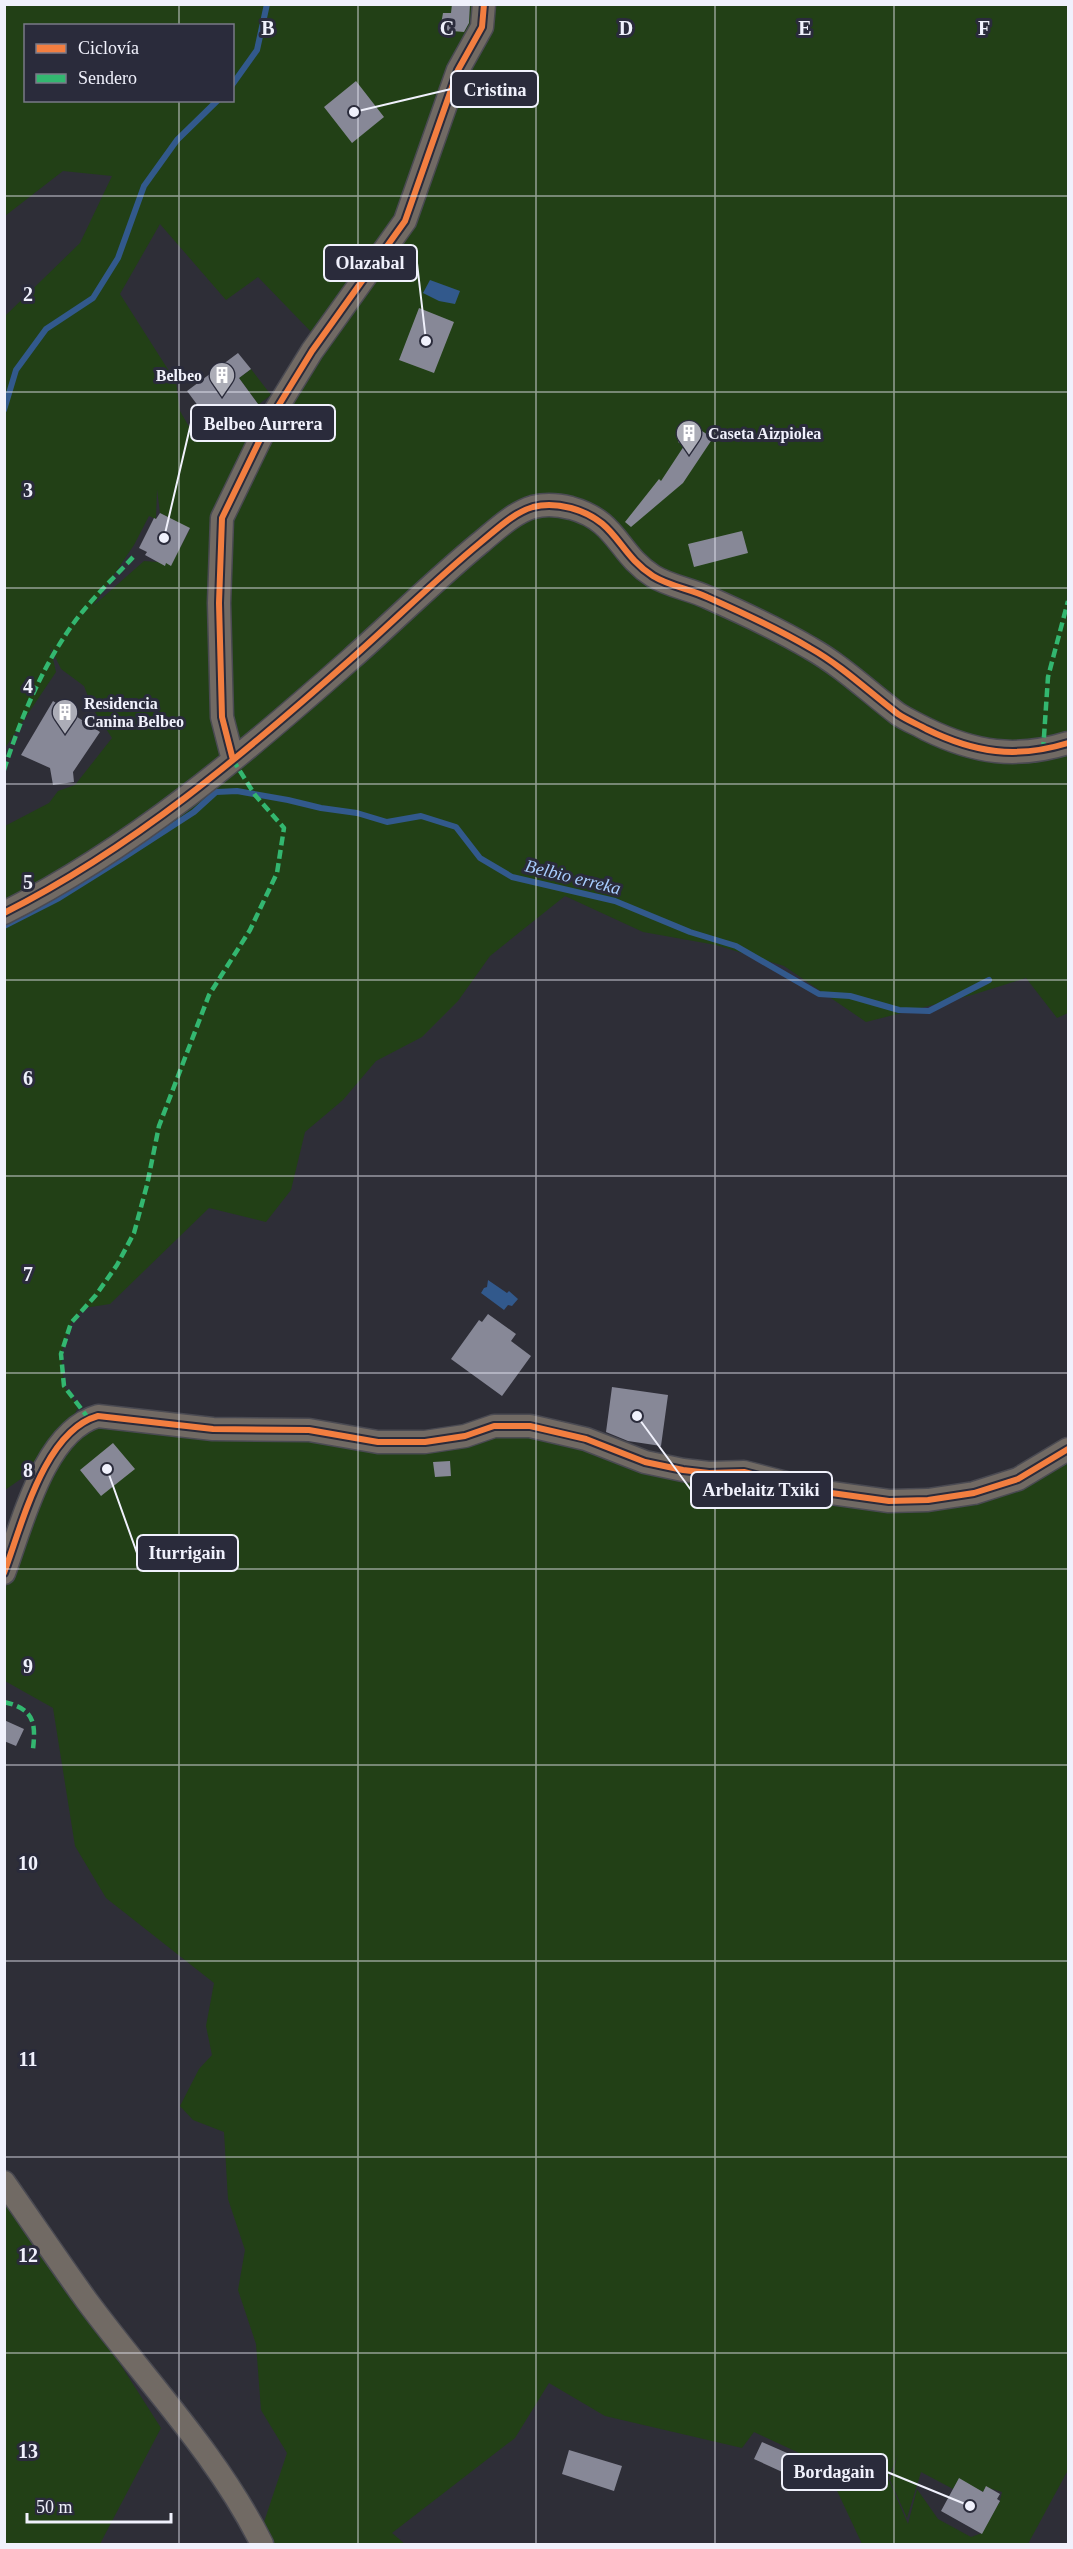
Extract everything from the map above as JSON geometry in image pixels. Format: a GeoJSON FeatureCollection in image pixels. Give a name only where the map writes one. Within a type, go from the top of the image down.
{"type":"FeatureCollection","features":[{"type":"Feature","properties":{"kind":"street"},"geometry":{"type":"LineString","coordinates":[[233,760],[222,717],[219,603],[222,518],[269,421],[306,361],[405,221],[458,70],[482,27],[484,4]]}},
{"type":"Feature","properties":{"kind":"street"},"geometry":{"type":"LineString","coordinates":[[4,913],[40,895],[134,835],[233,760],[383,630],[441,574],[508,520],[532,507],[559,505],[589,513],[606,525],[641,568],[657,579],[704,595],[812,649],[901,716],[954,742],[992,752],[1043,751],[1068,743]]}},
{"type":"Feature","properties":{"kind":"street"},"geometry":{"type":"LineString","coordinates":[[4,1573],[41,1475],[65,1436],[81,1423],[98,1416],[213,1429],[309,1430],[378,1442],[426,1442],[465,1436],[494,1426],[530,1426],[586,1439],[645,1462],[673,1468],[709,1473],[744,1472],[817,1491],[890,1501],[928,1500],[974,1492],[1018,1479],[1068,1449]]}},
{"type":"Feature","properties":{"kind":"street"},"geometry":{"type":"LineString","coordinates":[[4,2182],[88,2302],[194,2435],[248,2517],[262,2544]]}},
{"type":"Feature","properties":{"kind":"green space"},"geometry":{"type":"Polygon","coordinates":[[[5,5],[1068,5],[1068,1013],[1057,1018],[1026,978],[972,995],[866,1022],[784,966],[716,945],[643,932],[565,896],[490,956],[458,1001],[422,1037],[376,1061],[343,1100],[305,1132],[291,1190],[266,1222],[209,1208],[110,1304],[84,1308],[71,1323],[61,1354],[64,1386],[78,1407],[71,1423],[41,1465],[5,1490],[5,826],[49,803],[58,791],[75,785],[112,738],[93,709],[84,686],[61,669],[50,646],[56,672],[5,748],[5,316],[80,243],[112,176],[63,171],[5,216],[5,5]],[[160,224],[120,294],[176,382],[180,411],[195,437],[215,437],[258,404],[239,378],[251,369],[271,395],[259,404],[293,406],[317,338],[258,277],[226,300],[160,224]],[[157,489],[156,519],[149,516],[134,545],[93,606],[144,561],[172,563],[190,529],[160,513],[157,489]]]}},
{"type":"Feature","properties":{"kind":"green space"},"geometry":{"type":"Polygon","coordinates":[[[494,1426],[645,1462],[928,1500],[1068,1449],[1068,2470],[1028,2544],[862,2544],[825,2465],[754,2432],[742,2448],[605,2416],[549,2383],[515,2438],[392,2533],[405,2544],[270,2544],[264,2522],[287,2453],[261,2410],[256,2344],[238,2290],[245,2250],[228,2199],[224,2132],[193,2120],[180,2106],[199,2069],[212,2055],[206,2026],[214,1983],[106,1898],[75,1846],[53,1708],[5,1681],[4,1592],[52,1470],[71,1447],[92,1428],[425,1442],[494,1426]],[[898,2455],[888,2478],[908,2524],[917,2489],[938,2519],[971,2537],[982,2533],[1000,2501],[1002,2492],[986,2487],[983,2492],[959,2479],[953,2489],[921,2472],[907,2518],[890,2480],[898,2455]]]}},
{"type":"Feature","properties":{"kind":"green space"},"geometry":{"type":"Polygon","coordinates":[[[4,2182],[161,2428],[100,2544],[5,2544],[4,2182]]]}},
{"type":"Feature","properties":{"kind":"water"},"geometry":{"type":"Polygon","coordinates":[[[430,280],[460,291],[455,304],[439,301],[423,293],[430,280]]]}},
{"type":"Feature","properties":{"kind":"water"},"geometry":{"type":"Polygon","coordinates":[[[488,1280],[507,1293],[509,1291],[518,1299],[504,1310],[481,1293],[487,1287],[488,1280]]]}},
{"type":"Feature","properties":{"kind":"building"},"geometry":{"type":"Polygon","coordinates":[[[452,4],[470,4],[469,23],[464,32],[440,30],[443,13],[451,13],[452,4]]]}},
{"type":"Feature","properties":{"kind":"building"},"geometry":{"type":"Polygon","coordinates":[[[356,81],[384,117],[352,143],[324,107],[356,81]]]}},
{"type":"Feature","properties":{"kind":"building"},"geometry":{"type":"Polygon","coordinates":[[[419,308],[454,322],[434,373],[399,360],[419,308]]]}},
{"type":"Feature","properties":{"kind":"building","name":"Belbeo"},"geometry":{"type":"Polygon","coordinates":[[[238,353],[251,369],[239,378],[258,404],[219,434],[187,391],[238,353]]]}},
{"type":"Feature","properties":{"kind":"building"},"geometry":{"type":"Polygon","coordinates":[[[691,424],[713,438],[683,483],[631,527],[625,522],[659,479],[661,481],[684,446],[678,442],[691,424]]]}},
{"type":"Feature","properties":{"kind":"building"},"geometry":{"type":"Polygon","coordinates":[[[160,513],[190,528],[171,566],[166,563],[165,566],[145,555],[147,552],[139,548],[154,518],[156,519],[160,513]]]}},
{"type":"Feature","properties":{"kind":"building"},"geometry":{"type":"Polygon","coordinates":[[[742,531],[748,553],[694,567],[688,544],[742,531]]]}},
{"type":"Feature","properties":{"kind":"building","name":"Residencia Canina Belbeo"},"geometry":{"type":"Polygon","coordinates":[[[53,701],[100,732],[73,772],[74,782],[53,785],[50,768],[21,755],[53,701]]]}},
{"type":"Feature","properties":{"kind":"building"},"geometry":{"type":"Polygon","coordinates":[[[488,1314],[516,1334],[511,1341],[531,1356],[502,1396],[451,1359],[479,1320],[482,1322],[488,1314]]]}},
{"type":"Feature","properties":{"kind":"building"},"geometry":{"type":"Polygon","coordinates":[[[612,1387],[668,1395],[661,1446],[628,1441],[606,1432],[612,1387]]]}},
{"type":"Feature","properties":{"kind":"building"},"geometry":{"type":"Polygon","coordinates":[[[113,1443],[135,1469],[101,1496],[80,1470],[113,1443]]]}},
{"type":"Feature","properties":{"kind":"building"},"geometry":{"type":"Polygon","coordinates":[[[450,1461],[451,1476],[435,1477],[433,1462],[450,1461]]]}},
{"type":"Feature","properties":{"kind":"building"},"geometry":{"type":"Polygon","coordinates":[[[4,1720],[24,1729],[16,1746],[4,1741],[4,1720]]]}},
{"type":"Feature","properties":{"kind":"building"},"geometry":{"type":"Polygon","coordinates":[[[762,2442],[810,2463],[802,2481],[754,2459],[762,2442]]]}},
{"type":"Feature","properties":{"kind":"building"},"geometry":{"type":"Polygon","coordinates":[[[569,2450],[622,2466],[614,2491],[562,2474],[569,2450]]]}},
{"type":"Feature","properties":{"kind":"building"},"geometry":{"type":"Polygon","coordinates":[[[959,2478],[983,2492],[986,2486],[1000,2494],[997,2499],[1000,2501],[982,2534],[941,2511],[959,2478]]]}},
{"type":"Feature","properties":{"kind":"waterway"},"geometry":{"type":"LineString","coordinates":[[234,82],[257,50],[267,4]]}},
{"type":"Feature","properties":{"kind":"waterway"},"geometry":{"type":"LineString","coordinates":[[4,410],[16,370],[46,329],[93,298],[118,258],[144,186],[177,140],[216,102]]}},
{"type":"Feature","properties":{"kind":"waterway","name":"Belbio erreka"},"geometry":{"type":"LineString","coordinates":[[4,926],[59,898],[123,858],[194,812],[216,792],[237,791],[357,813],[387,822],[421,816],[456,827],[480,858],[512,877],[615,901],[690,932],[736,946],[819,994],[850,996],[899,1010],[929,1011],[989,980]]}},
{"type":"Feature","properties":{"kind":"marked path"},"geometry":{"type":"LineString","coordinates":[[4,770],[17,732],[51,658],[87,606],[135,555]]}},
{"type":"Feature","properties":{"kind":"marked path"},"geometry":{"type":"LineString","coordinates":[[1043,751],[1048,677],[1068,601]]}},
{"type":"Feature","properties":{"kind":"marked path"},"geometry":{"type":"LineString","coordinates":[[89,1419],[64,1386],[61,1354],[71,1323],[96,1295],[117,1265],[134,1233],[159,1126],[209,995],[250,930],[277,873],[284,828],[255,795],[233,760]]}},
{"type":"Feature","properties":{"kind":"marked path"},"geometry":{"type":"LineString","coordinates":[[4,1702],[22,1708],[31,1718],[34,1731],[33,1749]]}},
{"type":"Feature","properties":{"kind":"cycle path"},"geometry":{"type":"LineString","coordinates":[[233,760],[222,717],[219,603],[222,518],[269,421],[312,351],[405,221],[458,70],[482,27],[484,4]]}},
{"type":"Feature","properties":{"kind":"cycle path"},"geometry":{"type":"LineString","coordinates":[[4,913],[98,859],[186,797],[311,695],[447,571],[499,527],[519,513],[538,506],[562,506],[587,514],[608,529],[632,558],[653,576],[700,594],[798,641],[833,663],[898,714],[926,729],[962,744],[996,751],[1031,751],[1068,743]]}},
{"type":"Feature","properties":{"kind":"cycle path"},"geometry":{"type":"LineString","coordinates":[[4,1573],[27,1506],[49,1460],[63,1440],[79,1425],[98,1416],[213,1429],[309,1430],[378,1442],[425,1442],[465,1436],[494,1426],[530,1426],[586,1439],[645,1462],[683,1470],[709,1473],[744,1472],[817,1491],[889,1501],[928,1500],[974,1493],[1018,1479],[1068,1449]]}},
{"type":"Feature","properties":{"kind":"place","name":"Cristina"},"geometry":{"type":"Point","coordinates":[354,112]}},
{"type":"Feature","properties":{"kind":"place","name":"Olazabal"},"geometry":{"type":"Point","coordinates":[426,341]}},
{"type":"Feature","properties":{"kind":"place","name":"Belbeo"},"geometry":{"type":"Point","coordinates":[222,398]}},
{"type":"Feature","properties":{"kind":"place","name":"Caseta Aizpiolea"},"geometry":{"type":"Point","coordinates":[689,456]}},
{"type":"Feature","properties":{"kind":"place","name":"Belbeo Aurrera"},"geometry":{"type":"Point","coordinates":[164,538]}},
{"type":"Feature","properties":{"kind":"place","name":"Residencia Canina Belbeo"},"geometry":{"type":"Point","coordinates":[65,735]}},
{"type":"Feature","properties":{"kind":"place","name":"Arbelaitz Txiki"},"geometry":{"type":"Point","coordinates":[637,1416]}},
{"type":"Feature","properties":{"kind":"place","name":"Iturrigain"},"geometry":{"type":"Point","coordinates":[107,1469]}},
{"type":"Feature","properties":{"kind":"place","name":"Bordagain"},"geometry":{"type":"Point","coordinates":[970,2506]}}]}
